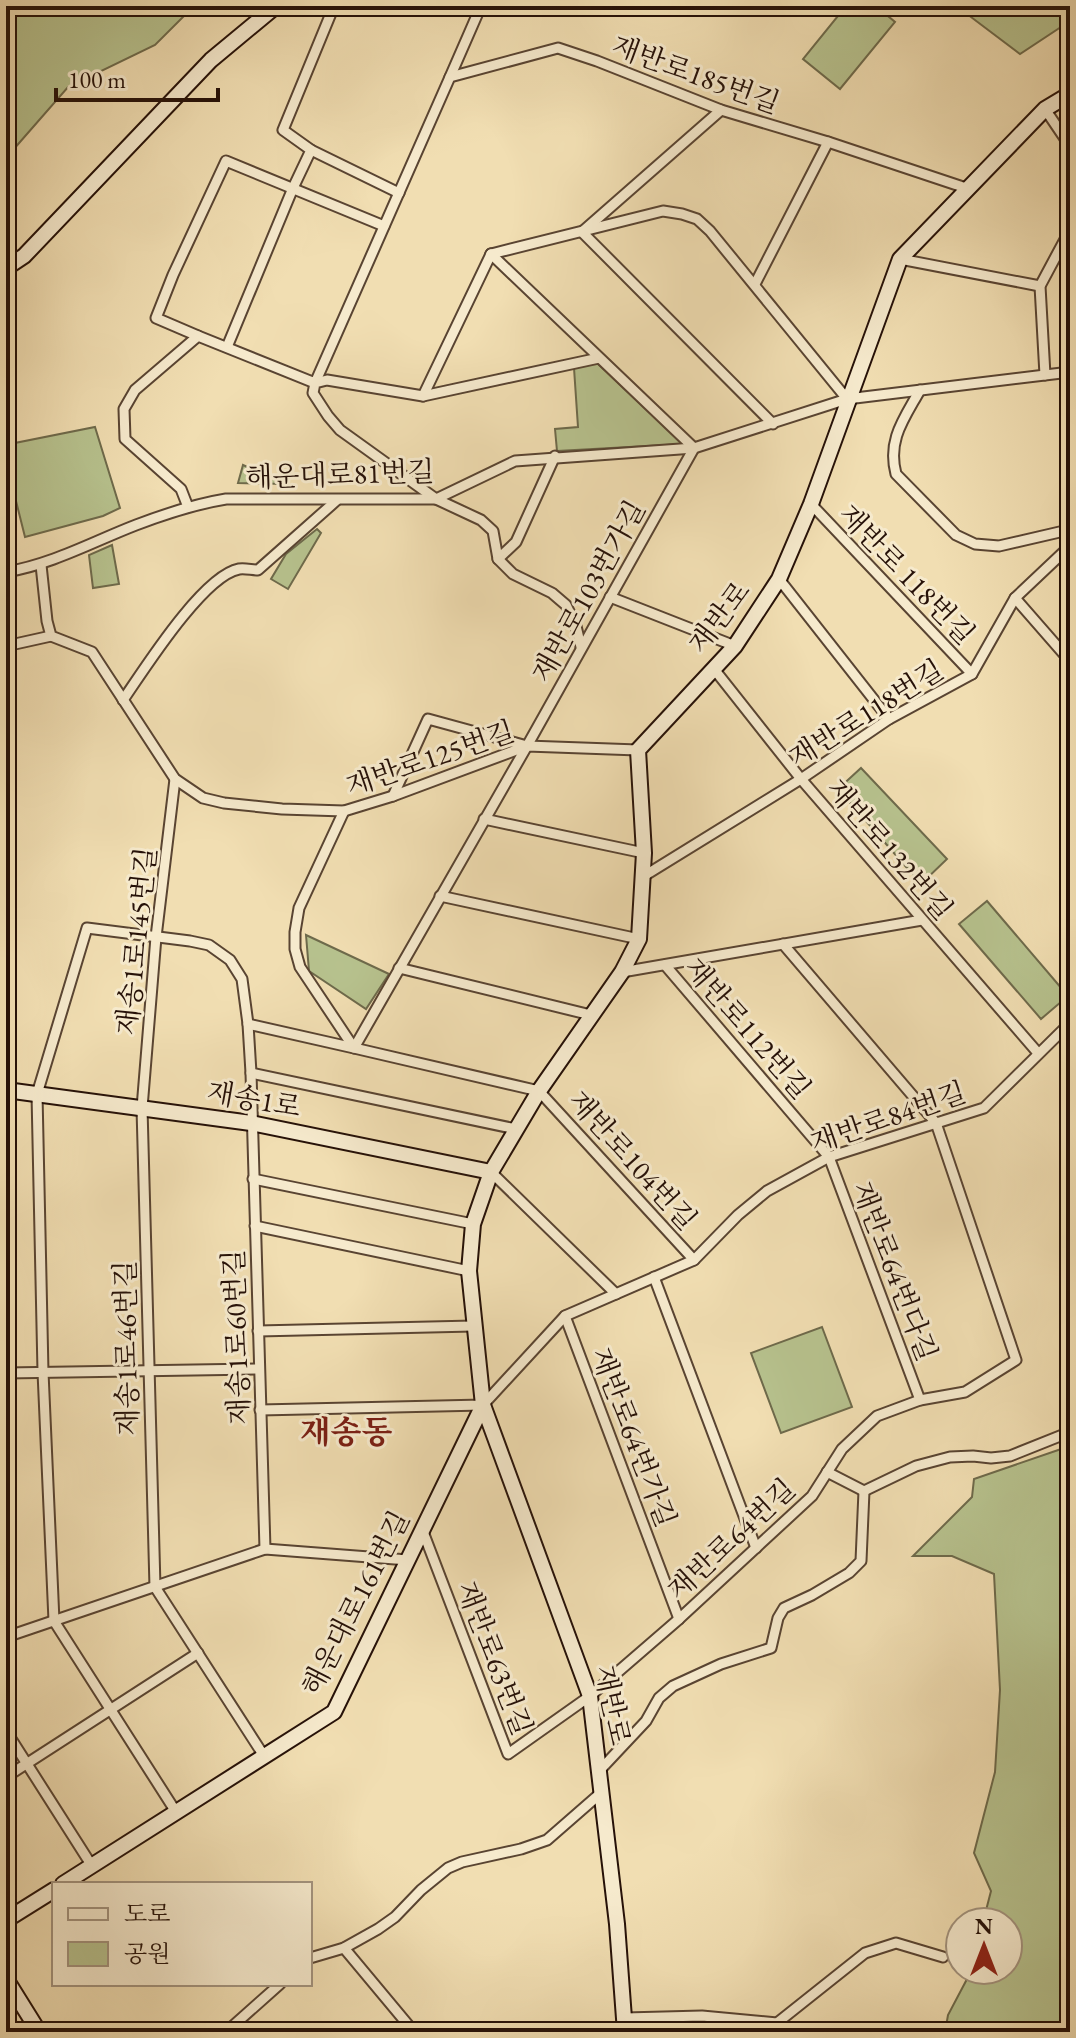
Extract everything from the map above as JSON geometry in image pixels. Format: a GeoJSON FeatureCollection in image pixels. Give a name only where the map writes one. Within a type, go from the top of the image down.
{"type":"FeatureCollection","features":[{"type":"Feature","properties":{"kind":"main road"},"geometry":{"type":"LineString","coordinates":[[6,268],[24,256],[211,60],[276,6]]}},
{"type":"Feature","properties":{"kind":"main road","name":"재반로"},"geometry":{"type":"LineString","coordinates":[[625,2025],[617,1924],[590,1696],[483,1405],[469,1271],[473,1224],[491,1172],[516,1129],[622,972],[639,939],[644,853],[638,750],[735,646],[779,579],[811,504],[900,259],[1045,109],[1070,94]]}},
{"type":"Feature","properties":{"kind":"main road","name":"재송1로"},"geometry":{"type":"LineString","coordinates":[[6,1090],[251,1123],[491,1172]]}},
{"type":"Feature","properties":{"kind":"main road","name":"해운대로161번길"},"geometry":{"type":"LineString","coordinates":[[66,1882],[334,1712],[483,1405]]}},
{"type":"Feature","properties":{"kind":"main road"},"geometry":{"type":"LineString","coordinates":[[6,1920],[52,1891]]}},
{"type":"Feature","properties":{"kind":"main road"},"geometry":{"type":"LineString","coordinates":[[6,1979],[39,2032]]}},
{"type":"Feature","properties":{"kind":"main road"},"geometry":{"type":"LineString","coordinates":[[6,2022],[11,2032]]}},
{"type":"Feature","properties":{"kind":"street"},"geometry":{"type":"LineString","coordinates":[[334,6],[283,130],[311,150],[399,193]]}},
{"type":"Feature","properties":{"kind":"street"},"geometry":{"type":"LineString","coordinates":[[481,6],[313,393],[340,430],[436,499],[481,520],[493,531],[498,559],[513,574],[552,593],[566,605],[581,647]]}},
{"type":"Feature","properties":{"kind":"street","name":"재반로185번길"},"geometry":{"type":"LineString","coordinates":[[450,77],[558,48],[721,110],[969,189]]}},
{"type":"Feature","properties":{"kind":"street"},"geometry":{"type":"LineString","coordinates":[[1045,109],[1070,146]]}},
{"type":"Feature","properties":{"kind":"street"},"geometry":{"type":"LineString","coordinates":[[582,232],[721,110]]}},
{"type":"Feature","properties":{"kind":"street"},"geometry":{"type":"LineString","coordinates":[[755,284],[828,142]]}},
{"type":"Feature","properties":{"kind":"street"},"geometry":{"type":"LineString","coordinates":[[227,347],[311,150]]}},
{"type":"Feature","properties":{"kind":"street"},"geometry":{"type":"LineString","coordinates":[[384,226],[226,161],[156,318],[315,383],[327,380],[423,396],[599,358]]}},
{"type":"Feature","properties":{"kind":"street"},"geometry":{"type":"LineString","coordinates":[[491,254],[663,211],[697,219],[755,284],[847,399]]}},
{"type":"Feature","properties":{"kind":"street"},"geometry":{"type":"LineString","coordinates":[[1045,375],[1040,286],[1070,230]]}},
{"type":"Feature","properties":{"kind":"street"},"geometry":{"type":"LineString","coordinates":[[582,232],[773,424]]}},
{"type":"Feature","properties":{"kind":"street"},"geometry":{"type":"LineString","coordinates":[[491,254],[694,448]]}},
{"type":"Feature","properties":{"kind":"street"},"geometry":{"type":"LineString","coordinates":[[423,396],[491,254]]}},
{"type":"Feature","properties":{"kind":"street"},"geometry":{"type":"LineString","coordinates":[[900,259],[1040,286]]}},
{"type":"Feature","properties":{"kind":"street"},"geometry":{"type":"LineString","coordinates":[[188,507],[181,489],[125,439],[124,409],[135,390],[198,336]]}},
{"type":"Feature","properties":{"kind":"street","name":"해운대로81번길"},"geometry":{"type":"LineString","coordinates":[[7,569],[41,565],[137,524],[201,503],[226,499],[436,499],[515,461],[694,448],[847,399],[1070,372]]}},
{"type":"Feature","properties":{"kind":"street"},"geometry":{"type":"LineString","coordinates":[[920,390],[898,427],[893,462],[896,474],[956,535],[975,544],[999,546],[1064,531]]}},
{"type":"Feature","properties":{"kind":"street","name":"재반로103번가길"},"geometry":{"type":"LineString","coordinates":[[354,1048],[694,448]]}},
{"type":"Feature","properties":{"kind":"street"},"geometry":{"type":"LineString","coordinates":[[498,559],[516,542],[555,456]]}},
{"type":"Feature","properties":{"kind":"street"},"geometry":{"type":"LineString","coordinates":[[123,700],[199,596],[218,578],[239,569],[258,570],[337,500]]}},
{"type":"Feature","properties":{"kind":"street","name":"재반로 118번길"},"geometry":{"type":"LineString","coordinates":[[811,504],[972,674]]}},
{"type":"Feature","properties":{"kind":"street","name":"재반로118번길"},"geometry":{"type":"LineString","coordinates":[[644,876],[801,779],[889,719],[972,674],[1015,598],[1070,546]]}},
{"type":"Feature","properties":{"kind":"street"},"geometry":{"type":"LineString","coordinates":[[6,646],[51,636],[41,565]]}},
{"type":"Feature","properties":{"kind":"street"},"geometry":{"type":"LineString","coordinates":[[779,579],[889,719]]}},
{"type":"Feature","properties":{"kind":"street"},"geometry":{"type":"LineString","coordinates":[[610,597],[735,646]]}},
{"type":"Feature","properties":{"kind":"street"},"geometry":{"type":"LineString","coordinates":[[1015,598],[1070,661]]}},
{"type":"Feature","properties":{"kind":"street","name":"재반로125번길"},"geometry":{"type":"LineString","coordinates":[[51,636],[92,652],[175,779],[203,798],[224,803],[344,811],[527,746],[638,750]]}},
{"type":"Feature","properties":{"kind":"street","name":"재반로132번길"},"geometry":{"type":"LineString","coordinates":[[714,669],[801,779],[1038,1053]]}},
{"type":"Feature","properties":{"kind":"street"},"geometry":{"type":"LineString","coordinates":[[393,796],[428,719],[527,746]]}},
{"type":"Feature","properties":{"kind":"street","name":"재송1로145번길"},"geometry":{"type":"LineString","coordinates":[[142,1108],[156,937],[175,779]]}},
{"type":"Feature","properties":{"kind":"street"},"geometry":{"type":"LineString","coordinates":[[344,811],[299,908],[295,949],[300,967],[354,1048]]}},
{"type":"Feature","properties":{"kind":"street"},"geometry":{"type":"LineString","coordinates":[[484,819],[644,853]]}},
{"type":"Feature","properties":{"kind":"street"},"geometry":{"type":"LineString","coordinates":[[440,896],[639,939]]}},
{"type":"Feature","properties":{"kind":"street","name":"재반로112번길"},"geometry":{"type":"LineString","coordinates":[[622,972],[922,920]]}},
{"type":"Feature","properties":{"kind":"street","name":"재송1로60번길"},"geometry":{"type":"LineString","coordinates":[[37,1094],[87,928],[209,945],[230,960],[242,979],[251,1073],[265,1549]]}},
{"type":"Feature","properties":{"kind":"street"},"geometry":{"type":"LineString","coordinates":[[783,944],[936,1123]]}},
{"type":"Feature","properties":{"kind":"street","name":"재반로112번길"},"geometry":{"type":"LineString","coordinates":[[665,965],[829,1157]]}},
{"type":"Feature","properties":{"kind":"street"},"geometry":{"type":"LineString","coordinates":[[399,968],[591,1015]]}},
{"type":"Feature","properties":{"kind":"street","name":"재반로84번길"},"geometry":{"type":"LineString","coordinates":[[483,1405],[565,1316],[694,1260],[738,1215],[767,1191],[829,1157],[984,1108],[1070,1023]]}},
{"type":"Feature","properties":{"kind":"street"},"geometry":{"type":"LineString","coordinates":[[248,1024],[539,1091]]}},
{"type":"Feature","properties":{"kind":"street"},"geometry":{"type":"LineString","coordinates":[[251,1073],[516,1129]]}},
{"type":"Feature","properties":{"kind":"street","name":"재반로104번길"},"geometry":{"type":"LineString","coordinates":[[539,1091],[694,1260]]}},
{"type":"Feature","properties":{"kind":"street"},"geometry":{"type":"LineString","coordinates":[[37,1094],[43,1372],[54,1621],[176,1812]]}},
{"type":"Feature","properties":{"kind":"street","name":"재송1로46번길"},"geometry":{"type":"LineString","coordinates":[[142,1108],[155,1587]]}},
{"type":"Feature","properties":{"kind":"street","name":"재반로64번길"},"geometry":{"type":"LineString","coordinates":[[590,1696],[812,1496],[842,1449],[877,1416],[920,1400],[965,1392],[1016,1360],[936,1123]]}},
{"type":"Feature","properties":{"kind":"street","name":"재반로64번다길"},"geometry":{"type":"LineString","coordinates":[[829,1157],[920,1400]]}},
{"type":"Feature","properties":{"kind":"street"},"geometry":{"type":"LineString","coordinates":[[491,1172],[616,1294]]}},
{"type":"Feature","properties":{"kind":"street"},"geometry":{"type":"LineString","coordinates":[[253,1179],[473,1224]]}},
{"type":"Feature","properties":{"kind":"street"},"geometry":{"type":"LineString","coordinates":[[255,1226],[469,1271]]}},
{"type":"Feature","properties":{"kind":"street"},"geometry":{"type":"LineString","coordinates":[[654,1277],[756,1548]]}},
{"type":"Feature","properties":{"kind":"street","name":"재반로64번가길"},"geometry":{"type":"LineString","coordinates":[[565,1316],[679,1619]]}},
{"type":"Feature","properties":{"kind":"street"},"geometry":{"type":"LineString","coordinates":[[258,1331],[473,1326]]}},
{"type":"Feature","properties":{"kind":"street"},"geometry":{"type":"LineString","coordinates":[[6,1373],[259,1369]]}},
{"type":"Feature","properties":{"kind":"street"},"geometry":{"type":"LineString","coordinates":[[260,1410],[483,1405]]}},
{"type":"Feature","properties":{"kind":"street"},"geometry":{"type":"LineString","coordinates":[[864,1491],[916,1466],[950,1457],[1010,1456],[1070,1432]]}},
{"type":"Feature","properties":{"kind":"street"},"geometry":{"type":"LineString","coordinates":[[827,1472],[864,1491]]}},
{"type":"Feature","properties":{"kind":"street"},"geometry":{"type":"LineString","coordinates":[[600,1770],[646,1721],[659,1698],[673,1686],[721,1664],[771,1648],[778,1618],[784,1608],[849,1573],[861,1561],[864,1491]]}},
{"type":"Feature","properties":{"kind":"street","name":"재반로63번길"},"geometry":{"type":"LineString","coordinates":[[422,1529],[508,1754],[590,1696]]}},
{"type":"Feature","properties":{"kind":"street"},"geometry":{"type":"LineString","coordinates":[[6,1637],[265,1549],[408,1560]]}},
{"type":"Feature","properties":{"kind":"street"},"geometry":{"type":"LineString","coordinates":[[155,1587],[264,1756]]}},
{"type":"Feature","properties":{"kind":"street"},"geometry":{"type":"LineString","coordinates":[[6,1777],[198,1653]]}},
{"type":"Feature","properties":{"kind":"street"},"geometry":{"type":"LineString","coordinates":[[6,1731],[92,1866]]}},
{"type":"Feature","properties":{"kind":"street"},"geometry":{"type":"LineString","coordinates":[[312,1957],[344,1948],[378,1929],[448,1868],[547,1840],[602,1792]]}},
{"type":"Feature","properties":{"kind":"street"},"geometry":{"type":"LineString","coordinates":[[777,2023],[865,1953],[896,1943],[943,1957]]}},
{"type":"Feature","properties":{"kind":"street"},"geometry":{"type":"LineString","coordinates":[[344,1948],[414,2032]]}},
{"type":"Feature","properties":{"kind":"street"},"geometry":{"type":"LineString","coordinates":[[232,2030],[278,1986]]}},
{"type":"Feature","properties":{"kind":"street"},"geometry":{"type":"LineString","coordinates":[[625,2025],[702,2016],[777,2023],[795,2032]]}},
{"type":"Feature","properties":{"kind":"green space"},"geometry":{"type":"Polygon","coordinates":[[[6,6],[194,6],[155,45],[68,87],[6,158],[6,6]]]}},
{"type":"Feature","properties":{"kind":"green space"},"geometry":{"type":"Polygon","coordinates":[[[846,6],[876,6],[895,22],[840,89],[803,59],[846,6]]]}},
{"type":"Feature","properties":{"kind":"green space"},"geometry":{"type":"Polygon","coordinates":[[[1060,6],[1070,10],[1070,21],[1020,54],[959,8],[1060,6]]]}},
{"type":"Feature","properties":{"kind":"green space"},"geometry":{"type":"Polygon","coordinates":[[[597,363],[683,444],[557,451],[555,429],[578,427],[574,368],[597,363]]]}},
{"type":"Feature","properties":{"kind":"green space"},"geometry":{"type":"Polygon","coordinates":[[[95,427],[120,508],[103,516],[25,537],[6,453],[15,443],[95,427]]]}},
{"type":"Feature","properties":{"kind":"green space"},"geometry":{"type":"Polygon","coordinates":[[[243,465],[285,484],[238,483],[243,465]]]}},
{"type":"Feature","properties":{"kind":"green space"},"geometry":{"type":"Polygon","coordinates":[[[317,529],[321,533],[288,589],[271,579],[286,554],[317,529]]]}},
{"type":"Feature","properties":{"kind":"green space"},"geometry":{"type":"Polygon","coordinates":[[[112,545],[119,584],[93,588],[89,555],[112,545]]]}},
{"type":"Feature","properties":{"kind":"green space"},"geometry":{"type":"Polygon","coordinates":[[[861,768],[947,859],[921,884],[838,789],[861,768]]]}},
{"type":"Feature","properties":{"kind":"green space"},"geometry":{"type":"Polygon","coordinates":[[[987,901],[1068,996],[1041,1019],[959,924],[987,901]]]}},
{"type":"Feature","properties":{"kind":"green space"},"geometry":{"type":"Polygon","coordinates":[[[306,935],[389,974],[366,1009],[309,971],[306,935]]]}},
{"type":"Feature","properties":{"kind":"green space"},"geometry":{"type":"Polygon","coordinates":[[[822,1327],[852,1407],[781,1433],[751,1353],[822,1327]]]}},
{"type":"Feature","properties":{"kind":"green space"},"geometry":{"type":"Polygon","coordinates":[[[1070,1446],[1070,2032],[945,2032],[948,2015],[963,1986],[1024,1986],[1024,1906],[987,1906],[991,1891],[974,1853],[995,1772],[1000,1690],[994,1574],[952,1556],[913,1556],[972,1497],[974,1479],[1070,1446]]]}},
{"type":"Feature","properties":{"kind":"district","name":"재송동"},"geometry":{"type":"Point","coordinates":[346,1432]}}]}
